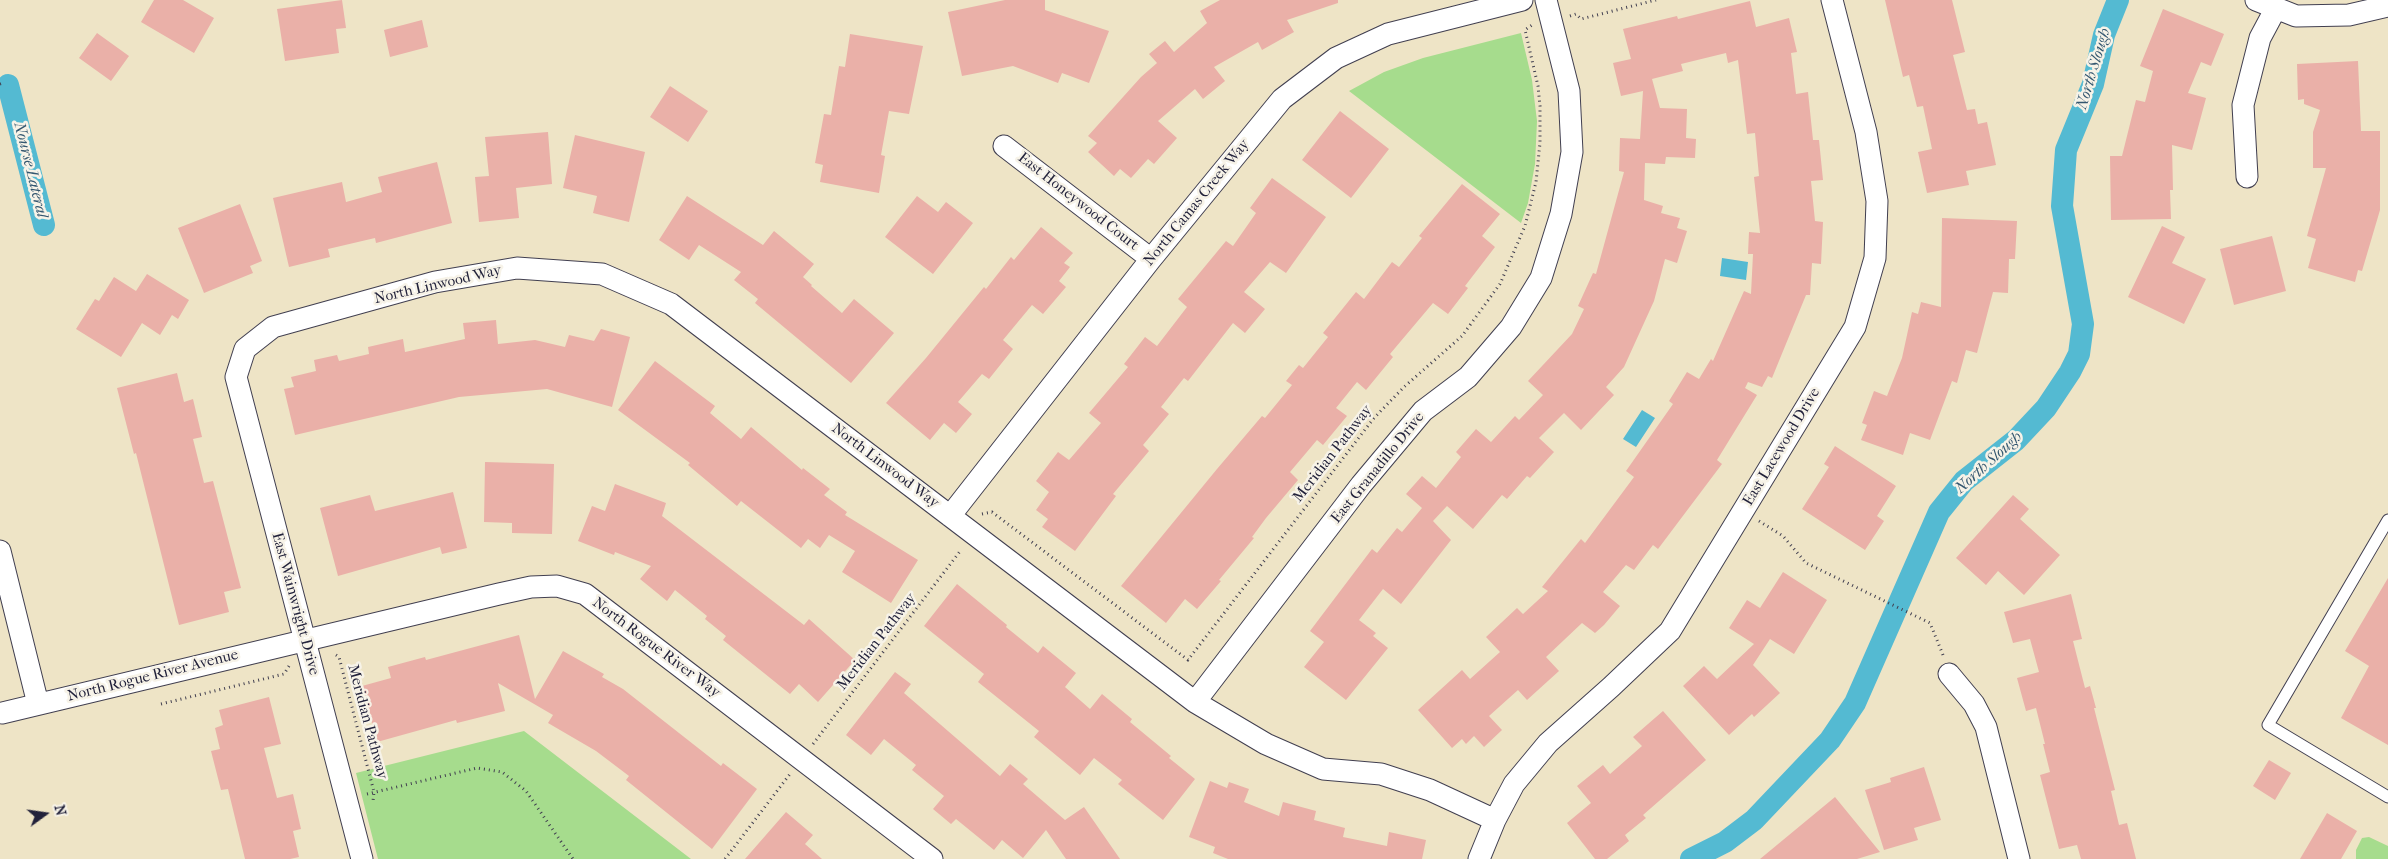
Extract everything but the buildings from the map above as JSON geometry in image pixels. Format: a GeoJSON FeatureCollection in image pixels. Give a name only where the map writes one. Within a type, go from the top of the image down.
{"type":"FeatureCollection","features":[{"type":"Feature","properties":{"kind":"street","name":"North Camas Creek Way"},"geometry":{"type":"LineString","coordinates":[[950,516],[1151,259],[1282,99],[1336,58],[1388,34],[1522,0]]}},
{"type":"Feature","properties":{"kind":"street","name":"East Granadillo Drive"},"geometry":{"type":"LineString","coordinates":[[1195,702],[1361,486],[1423,411],[1468,377],[1510,327],[1541,278],[1561,214],[1572,152],[1569,91],[1546,0]]}},
{"type":"Feature","properties":{"kind":"street","name":"East Lacewood Drive"},"geometry":{"type":"LineString","coordinates":[[1479,859],[1494,820],[1514,784],[1548,743],[1612,687],[1670,631],[1855,327],[1876,258],[1877,201],[1866,132],[1832,0]]}},
{"type":"Feature","properties":{"kind":"street"},"geometry":{"type":"LineString","coordinates":[[2256,0],[2296,16],[2349,15],[2388,6]]}},
{"type":"Feature","properties":{"kind":"street"},"geometry":{"type":"LineString","coordinates":[[2247,177],[2243,105],[2260,38],[2276,8]]}},
{"type":"Feature","properties":{"kind":"street","name":"East Honeywood Court"},"geometry":{"type":"LineString","coordinates":[[1004,146],[1151,259]]}},
{"type":"Feature","properties":{"kind":"street","name":"North Linwood Way"},"geometry":{"type":"LineString","coordinates":[[246,349],[273,327],[435,282],[517,268],[602,274],[671,304],[1195,702],[1266,744],[1323,769],[1380,774],[1430,790],[1494,820]]}},
{"type":"Feature","properties":{"kind":"street","name":"East Wainwright Drive"},"geometry":{"type":"LineString","coordinates":[[246,349],[236,377],[362,859]]}},
{"type":"Feature","properties":{"kind":"street"},"geometry":{"type":"LineString","coordinates":[[0,551],[38,704]]}},
{"type":"Feature","properties":{"kind":"street","name":"North Rogue River Way"},"geometry":{"type":"LineString","coordinates":[[304,639],[531,587],[557,586],[585,594],[932,859]]}},
{"type":"Feature","properties":{"kind":"street","name":"North Rogue River Avenue"},"geometry":{"type":"LineString","coordinates":[[2,713],[304,639]]}},
{"type":"Feature","properties":{"kind":"street"},"geometry":{"type":"LineString","coordinates":[[1949,674],[1974,704],[1986,727],[2017,859]]}},
{"type":"Feature","properties":{"kind":"lane"},"geometry":{"type":"LineString","coordinates":[[2388,520],[2268,725],[2388,797]]}},
{"type":"Feature","properties":{"kind":"path"},"geometry":{"type":"LineString","coordinates":[[1576,14],[1581,19],[1656,0]]}},
{"type":"Feature","properties":{"kind":"path","name":"Meridian Pathway"},"geometry":{"type":"LineString","coordinates":[[983,513],[992,512],[1188,660],[1374,418],[1404,387],[1462,336],[1500,284],[1525,226],[1532,203],[1538,168],[1540,106],[1538,86],[1525,30],[1530,26]]}},
{"type":"Feature","properties":{"kind":"path"},"geometry":{"type":"LineString","coordinates":[[1757,520],[1783,536],[1806,563],[1908,612],[1932,626],[1949,674]]}},
{"type":"Feature","properties":{"kind":"path","name":"Meridian Pathway"},"geometry":{"type":"LineString","coordinates":[[809,749],[962,548]]}},
{"type":"Feature","properties":{"kind":"path","name":"Meridian Pathway"},"geometry":{"type":"LineString","coordinates":[[339,657],[374,792],[373,801]]}},
{"type":"Feature","properties":{"kind":"path"},"geometry":{"type":"LineString","coordinates":[[161,704],[284,674],[290,664]]}},
{"type":"Feature","properties":{"kind":"path","name":"Meridian Pathway"},"geometry":{"type":"LineString","coordinates":[[374,792],[477,768],[502,772],[526,791],[573,859]]}},
{"type":"Feature","properties":{"kind":"path"},"geometry":{"type":"LineString","coordinates":[[725,859],[790,774]]}},
{"type":"Feature","properties":{"kind":"green space"},"geometry":{"type":"Polygon","coordinates":[[[1521,33],[1532,80],[1537,121],[1535,164],[1528,203],[1521,223],[1349,91],[1384,72],[1423,58],[1521,33]]]}},
{"type":"Feature","properties":{"kind":"green space"},"geometry":{"type":"Polygon","coordinates":[[[524,731],[691,859],[378,859],[356,773],[524,731]]]}},
{"type":"Feature","properties":{"kind":"green space"},"geometry":{"type":"Polygon","coordinates":[[[2369,837],[2388,846],[2388,859],[2356,859],[2356,850],[2362,838],[2369,837]]]}},
{"type":"Feature","properties":{"kind":"water"},"geometry":{"type":"Polygon","coordinates":[[[1722,258],[1748,262],[1746,280],[1720,276],[1722,258]]]}},
{"type":"Feature","properties":{"kind":"water"},"geometry":{"type":"Polygon","coordinates":[[[1642,410],[1655,418],[1636,447],[1623,439],[1642,410]]]}},
{"type":"Feature","properties":{"kind":"waterway","name":"North Slough"},"geometry":{"type":"LineString","coordinates":[[1691,859],[1725,842],[1754,820],[1830,740],[1855,703],[1939,512],[1964,481],[2016,440],[2046,408],[2070,372],[2079,354],[2083,324],[2062,206],[2066,150],[2093,84],[2104,35],[2118,0]]}},
{"type":"Feature","properties":{"kind":"waterway","name":"Nourse Lateral"},"geometry":{"type":"LineString","coordinates":[[8,85],[44,225]]}}]}
